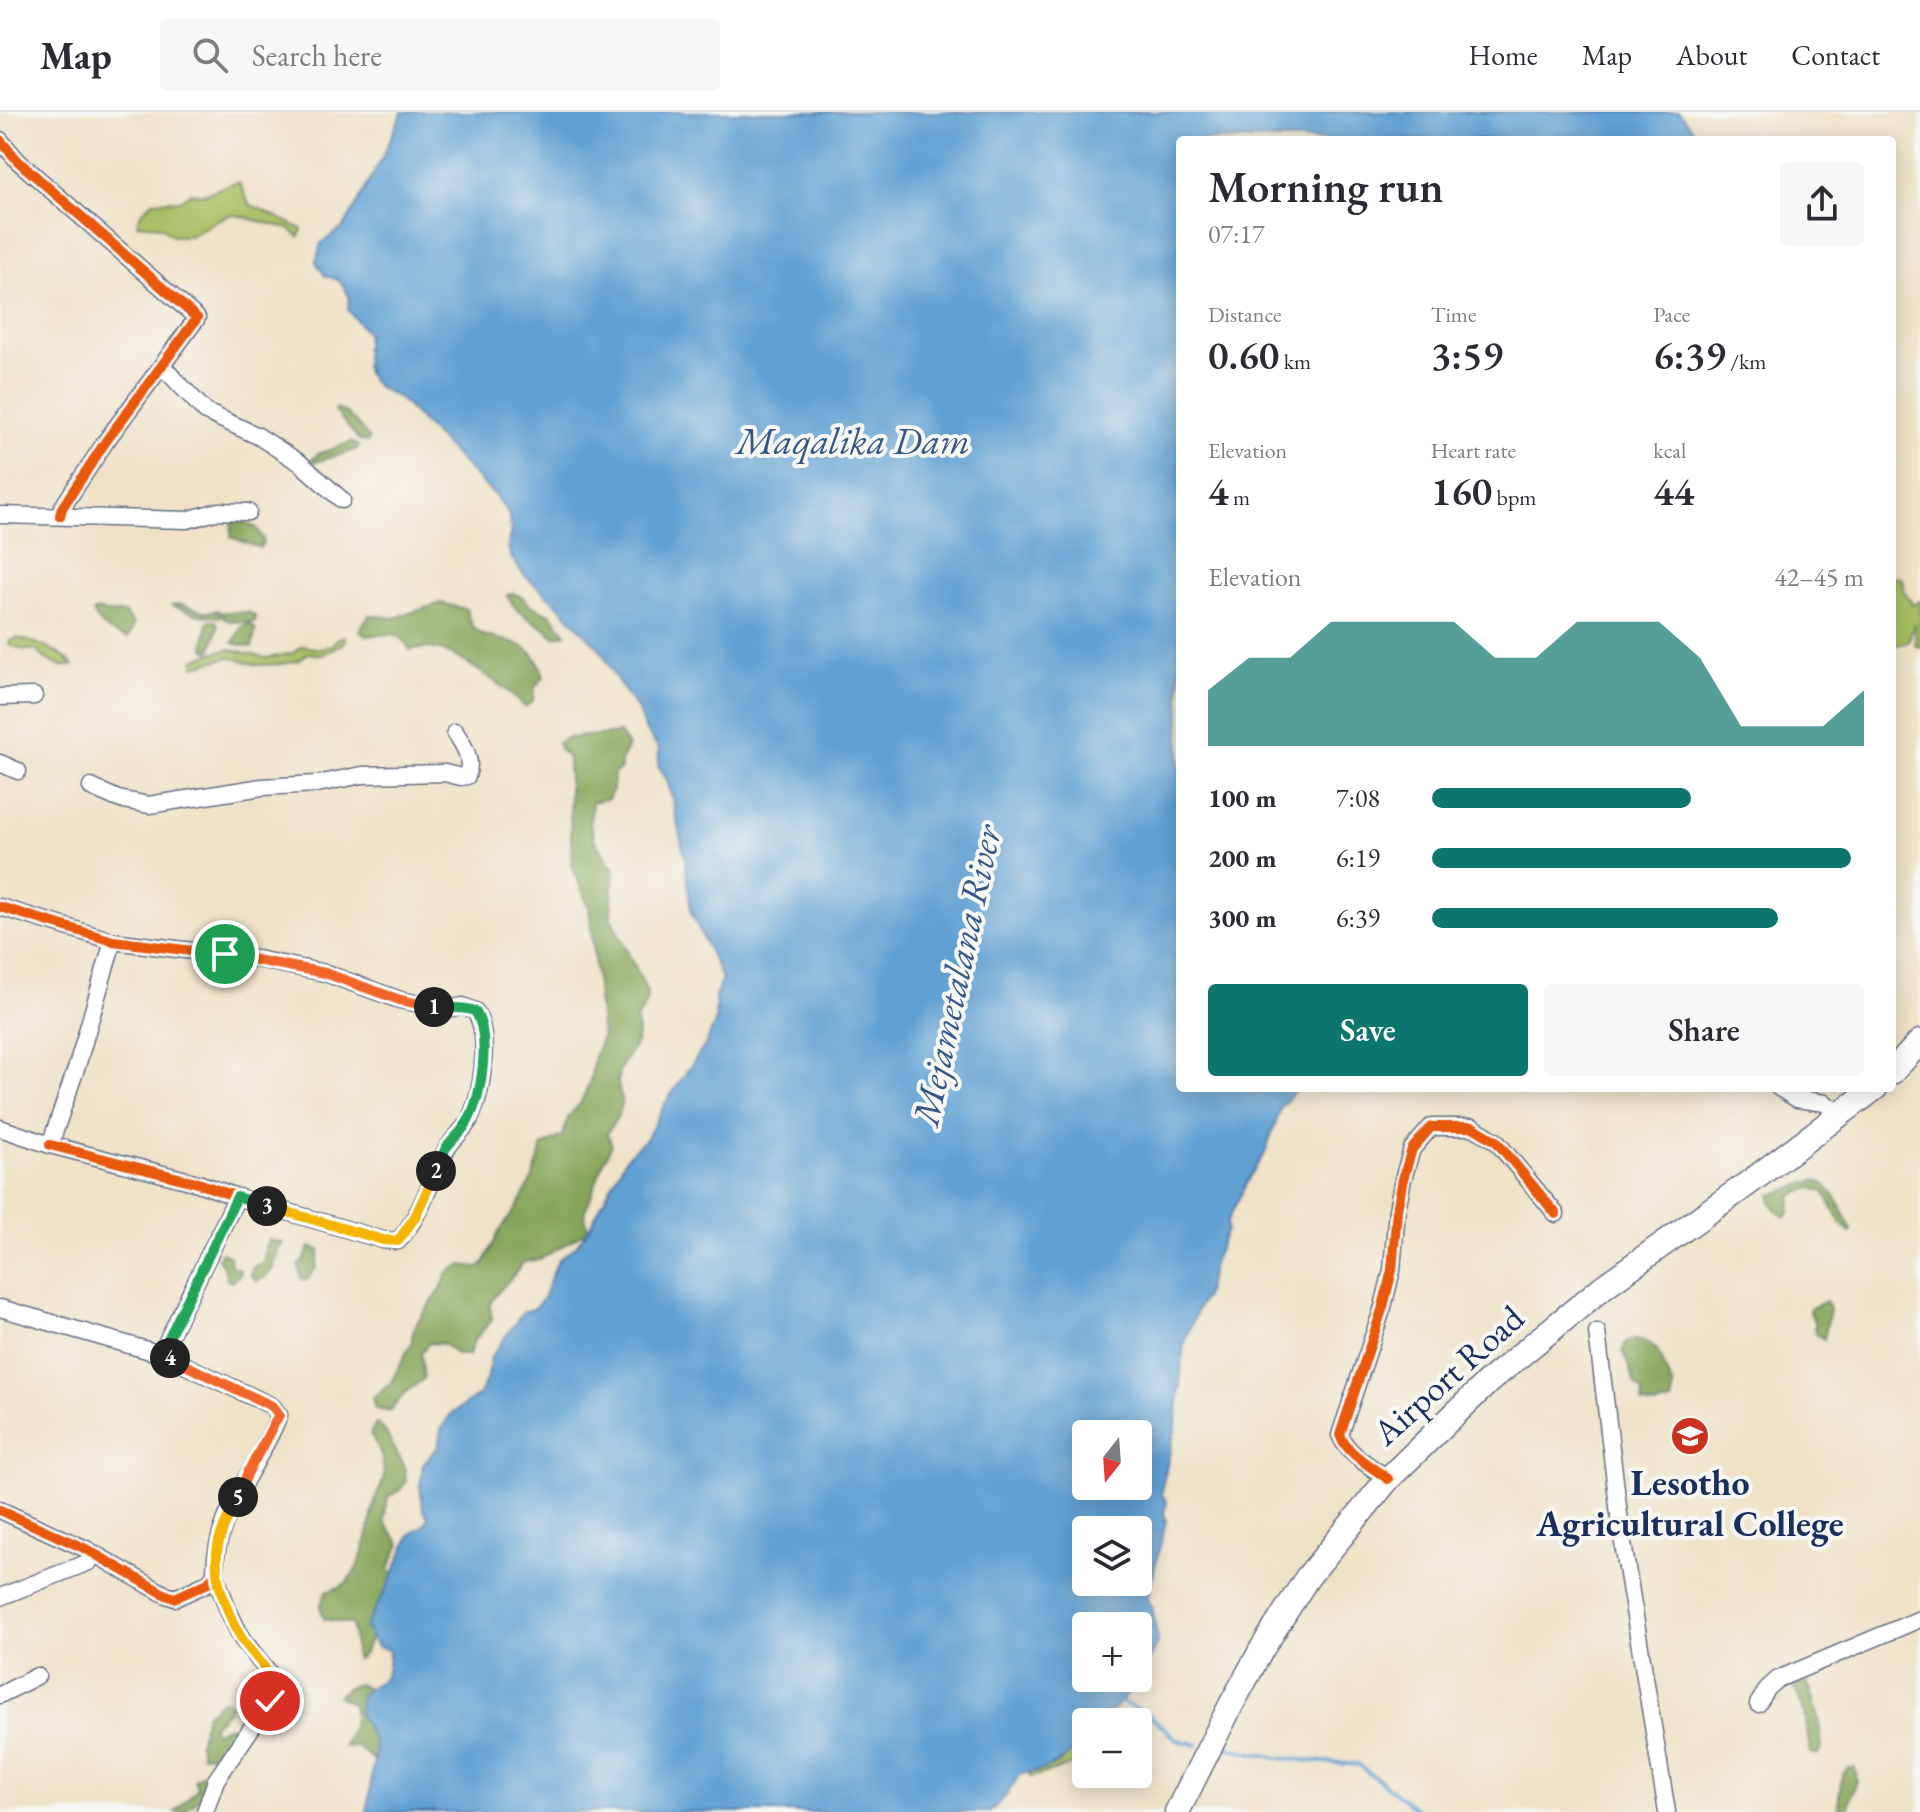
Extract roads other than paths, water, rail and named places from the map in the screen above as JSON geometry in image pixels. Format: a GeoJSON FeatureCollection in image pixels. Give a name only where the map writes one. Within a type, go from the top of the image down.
{"type":"FeatureCollection","features":[{"type":"Feature","properties":{"kind":"main road"},"geometry":{"type":"LineString","coordinates":[[1896,1068],[1920,1042]]}},
{"type":"Feature","properties":{"kind":"main road","name":"Airport Road"},"geometry":{"type":"LineString","coordinates":[[1177,1812],[1231,1705],[1307,1578],[1388,1479],[1489,1381],[1603,1287],[1870,1092]]}},
{"type":"Feature","properties":{"kind":"street"},"geometry":{"type":"LineString","coordinates":[[0,140],[18,161],[197,318],[106,441],[62,508],[60,516]]}},
{"type":"Feature","properties":{"kind":"street"},"geometry":{"type":"LineString","coordinates":[[162,366],[206,412],[258,436],[300,463],[342,500]]}},
{"type":"Feature","properties":{"kind":"street"},"geometry":{"type":"LineString","coordinates":[[0,515],[187,520],[219,511],[248,512]]}},
{"type":"Feature","properties":{"kind":"street"},"geometry":{"type":"LineString","coordinates":[[0,697],[34,696]]}},
{"type":"Feature","properties":{"kind":"street"},"geometry":{"type":"LineString","coordinates":[[91,787],[118,799],[149,805],[262,787],[317,784],[362,775],[445,773],[467,776],[469,770],[465,747],[455,732]]}},
{"type":"Feature","properties":{"kind":"street"},"geometry":{"type":"LineString","coordinates":[[0,763],[18,771]]}},
{"type":"Feature","properties":{"kind":"street"},"geometry":{"type":"LineString","coordinates":[[0,907],[113,941],[225,954],[325,973],[400,1000],[446,1009],[463,1006],[475,1011],[483,1029],[481,1075],[473,1109],[463,1130],[446,1148],[415,1217],[398,1241],[383,1240],[198,1183],[50,1145],[0,1128]]}},
{"type":"Feature","properties":{"kind":"street"},"geometry":{"type":"LineString","coordinates":[[50,1145],[77,1066],[113,941]]}},
{"type":"Feature","properties":{"kind":"street"},"geometry":{"type":"LineString","coordinates":[[1786,1092],[1797,1099],[1825,1103],[1840,1115]]}},
{"type":"Feature","properties":{"kind":"street"},"geometry":{"type":"LineString","coordinates":[[1388,1479],[1342,1442],[1340,1435],[1383,1307],[1392,1270],[1397,1210],[1412,1149],[1431,1127],[1473,1127],[1496,1141],[1556,1214]]}},
{"type":"Feature","properties":{"kind":"street"},"geometry":{"type":"LineString","coordinates":[[161,1354],[237,1197]]}},
{"type":"Feature","properties":{"kind":"street"},"geometry":{"type":"LineString","coordinates":[[0,1308],[161,1354],[272,1406],[279,1415],[248,1472],[222,1529],[215,1553],[215,1574],[228,1610],[242,1639],[271,1679],[270,1701],[216,1780],[205,1812]]}},
{"type":"Feature","properties":{"kind":"street"},"geometry":{"type":"LineString","coordinates":[[1597,1332],[1621,1531],[1667,1812]]}},
{"type":"Feature","properties":{"kind":"street"},"geometry":{"type":"LineString","coordinates":[[0,1510],[86,1549],[175,1598],[208,1583],[215,1574]]}},
{"type":"Feature","properties":{"kind":"street"},"geometry":{"type":"LineString","coordinates":[[0,1597],[89,1562],[93,1555]]}},
{"type":"Feature","properties":{"kind":"street"},"geometry":{"type":"LineString","coordinates":[[1758,1704],[1778,1679],[1920,1619]]}},
{"type":"Feature","properties":{"kind":"street"},"geometry":{"type":"LineString","coordinates":[[0,1695],[37,1676]]}},
{"type":"Feature","properties":{"kind":"water","name":"Maqalika Dam"},"geometry":{"type":"Polygon","coordinates":[[[402,112],[1678,112],[1694,132],[1695,136],[1176,136],[1176,1092],[1294,1092],[1281,1107],[1265,1153],[1227,1222],[1205,1297],[1184,1342],[1176,1426],[1163,1482],[1166,1521],[1152,1579],[1152,1516],[1072,1516],[1072,1596],[1148,1596],[1147,1600],[1152,1606],[1158,1641],[1152,1653],[1152,1612],[1072,1612],[1072,1692],[1128,1692],[1115,1708],[1072,1708],[1072,1752],[1043,1770],[1021,1773],[1005,1797],[990,1812],[367,1812],[375,1752],[374,1740],[359,1715],[360,1696],[384,1678],[389,1650],[377,1647],[365,1627],[388,1586],[410,1535],[424,1525],[428,1517],[423,1509],[420,1486],[423,1464],[438,1447],[441,1429],[451,1414],[479,1395],[488,1376],[491,1357],[523,1312],[535,1308],[543,1298],[558,1260],[575,1247],[588,1230],[627,1156],[647,1138],[666,1102],[706,1044],[716,1020],[715,997],[722,979],[691,912],[685,858],[667,780],[658,766],[659,749],[601,650],[524,575],[510,556],[508,513],[494,495],[398,397],[371,380],[365,357],[367,334],[348,310],[349,297],[344,286],[338,280],[325,276],[316,262],[321,243],[344,227],[384,154],[402,112]]]}},
{"type":"Feature","properties":{"kind":"waterway"},"geometry":{"type":"LineString","coordinates":[[1120,1701],[1148,1714],[1178,1740],[1197,1745]]}},
{"type":"Feature","properties":{"kind":"waterway"},"geometry":{"type":"LineString","coordinates":[[1229,1748],[1278,1758],[1359,1765],[1420,1812]]}},
{"type":"Feature","properties":{"kind":"place","name":"Lesotho Agricultural College"},"geometry":{"type":"Point","coordinates":[1690,1436]}},
{"type":"Feature","properties":{"kind":"water label","name":"Mejametalana River"},"geometry":{"type":"Point","coordinates":[956,975]}}]}
